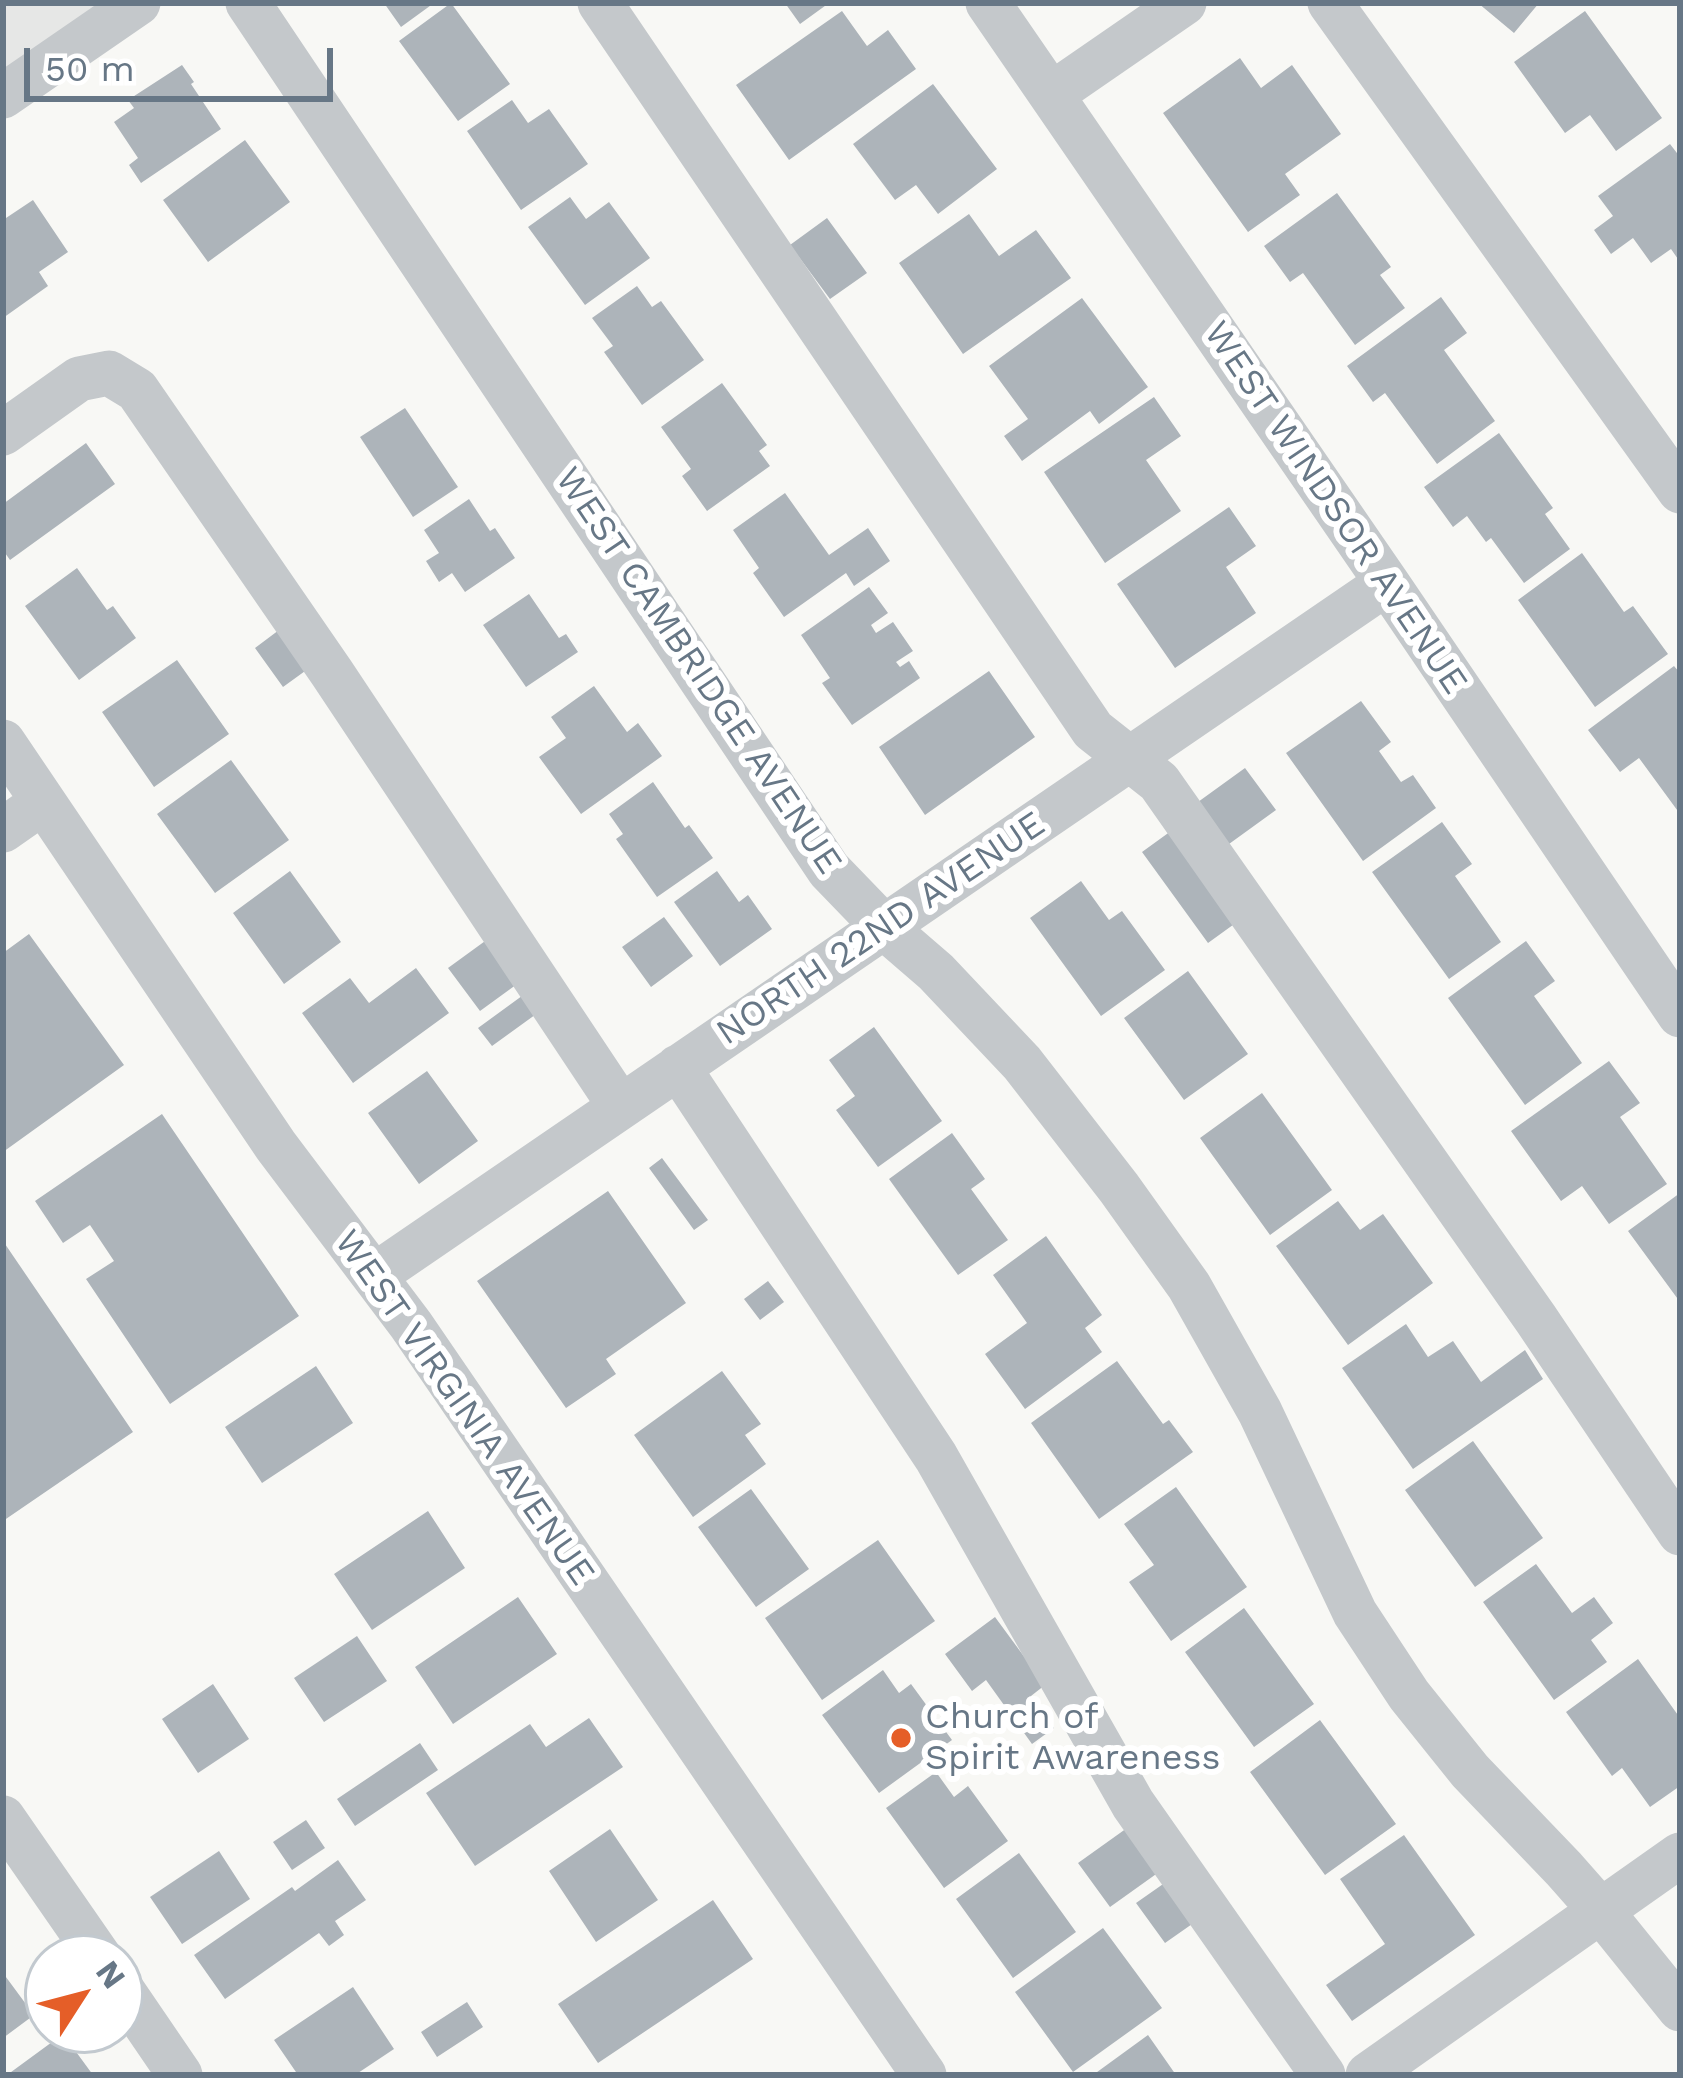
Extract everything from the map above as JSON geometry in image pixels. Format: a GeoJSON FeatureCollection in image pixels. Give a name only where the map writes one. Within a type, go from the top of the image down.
{"type":"FeatureCollection","features":[{"type":"Feature","properties":{"kind":"street","name":"WEST CAMBRIDGE AVENUE"},"geometry":{"type":"LineString","coordinates":[[248,3],[829,870],[1022,1063],[1119,1188],[1199,1304],[1260,1412],[1355,1612],[1409,1695],[1470,1772],[1564,1869],[1680,2009]]}},
{"type":"Feature","properties":{"kind":"street"},"geometry":{"type":"LineString","coordinates":[[600,3],[1093,730],[1159,782],[1680,1533]]}},
{"type":"Feature","properties":{"kind":"street","name":"WEST WINDSOR AVENUE"},"geometry":{"type":"LineString","coordinates":[[988,3],[1680,1015]]}},
{"type":"Feature","properties":{"kind":"street"},"geometry":{"type":"LineString","coordinates":[[1052,94],[1184,3]]}},
{"type":"Feature","properties":{"kind":"street"},"geometry":{"type":"LineString","coordinates":[[1330,3],[1680,491]]}},
{"type":"Feature","properties":{"kind":"street"},"geometry":{"type":"LineString","coordinates":[[8,83],[120,8]]}},
{"type":"Feature","properties":{"kind":"street"},"geometry":{"type":"LineString","coordinates":[[3,433],[79,379],[109,373],[137,390],[620,1106]]}},
{"type":"Feature","properties":{"kind":"street","name":"NORTH 22ND AVENUE"},"geometry":{"type":"LineString","coordinates":[[375,1275],[1387,583]]}},
{"type":"Feature","properties":{"kind":"street","name":"WEST VIRGINIA AVENUE"},"geometry":{"type":"LineString","coordinates":[[3,742],[276,1146],[375,1275],[924,2075]]}},
{"type":"Feature","properties":{"kind":"street"},"geometry":{"type":"LineString","coordinates":[[3,830],[43,802]]}},
{"type":"Feature","properties":{"kind":"street"},"geometry":{"type":"LineString","coordinates":[[678,1067],[936,1457],[1132,1804],[1323,2075]]}},
{"type":"Feature","properties":{"kind":"street"},"geometry":{"type":"LineString","coordinates":[[3,1818],[83,1934]]}},
{"type":"Feature","properties":{"kind":"street"},"geometry":{"type":"LineString","coordinates":[[1368,2075],[1680,1855]]}},
{"type":"Feature","properties":{"kind":"street"},"geometry":{"type":"LineString","coordinates":[[144,2022],[181,2075]]}},
{"type":"Feature","properties":{"kind":"shaded area"},"geometry":{"type":"Polygon","coordinates":[[[3,3],[138,3],[3,96],[3,3]]]}},
{"type":"Feature","properties":{"kind":"building"},"geometry":{"type":"Polygon","coordinates":[[[384,3],[434,3],[401,27],[384,3]]]}},
{"type":"Feature","properties":{"kind":"building"},"geometry":{"type":"Polygon","coordinates":[[[451,3],[510,84],[458,121],[399,41],[451,3]]]}},
{"type":"Feature","properties":{"kind":"building"},"geometry":{"type":"Polygon","coordinates":[[[785,3],[829,3],[800,24],[785,3]]]}},
{"type":"Feature","properties":{"kind":"building"},"geometry":{"type":"Polygon","coordinates":[[[1478,3],[1539,3],[1514,33],[1478,3]]]}},
{"type":"Feature","properties":{"kind":"building"},"geometry":{"type":"Polygon","coordinates":[[[842,11],[867,46],[888,30],[916,69],[789,160],[736,85],[842,11]]]}},
{"type":"Feature","properties":{"kind":"building"},"geometry":{"type":"Polygon","coordinates":[[[1585,11],[1662,118],[1616,151],[1590,115],[1565,133],[1514,62],[1585,11]]]}},
{"type":"Feature","properties":{"kind":"building"},"geometry":{"type":"Polygon","coordinates":[[[1240,58],[1261,88],[1292,65],[1341,134],[1285,174],[1300,195],[1248,232],[1163,113],[1240,58]]]}},
{"type":"Feature","properties":{"kind":"building"},"geometry":{"type":"Polygon","coordinates":[[[182,65],[221,129],[141,183],[129,165],[138,158],[114,122],[134,108],[128,100],[182,65]]]}},
{"type":"Feature","properties":{"kind":"building"},"geometry":{"type":"Polygon","coordinates":[[[933,84],[997,169],[938,214],[916,185],[895,200],[853,144],[933,84]]]}},
{"type":"Feature","properties":{"kind":"building"},"geometry":{"type":"Polygon","coordinates":[[[512,100],[528,123],[549,109],[588,164],[521,210],[467,131],[512,100]]]}},
{"type":"Feature","properties":{"kind":"building"},"geometry":{"type":"Polygon","coordinates":[[[245,140],[290,202],[208,262],[163,200],[245,140]]]}},
{"type":"Feature","properties":{"kind":"building"},"geometry":{"type":"Polygon","coordinates":[[[1670,144],[1680,157],[1680,262],[1671,249],[1651,263],[1633,238],[1611,254],[1594,230],[1613,216],[1598,196],[1670,144]]]}},
{"type":"Feature","properties":{"kind":"building"},"geometry":{"type":"Polygon","coordinates":[[[1337,193],[1391,267],[1380,275],[1405,308],[1355,345],[1303,273],[1290,282],[1264,246],[1337,193]]]}},
{"type":"Feature","properties":{"kind":"building"},"geometry":{"type":"Polygon","coordinates":[[[570,197],[586,219],[609,202],[650,258],[585,305],[528,227],[570,197]]]}},
{"type":"Feature","properties":{"kind":"building"},"geometry":{"type":"Polygon","coordinates":[[[33,200],[68,252],[39,272],[48,286],[3,318],[3,220],[33,200]]]}},
{"type":"Feature","properties":{"kind":"building"},"geometry":{"type":"Polygon","coordinates":[[[969,214],[999,256],[1036,230],[1071,278],[963,354],[899,263],[969,214]]]}},
{"type":"Feature","properties":{"kind":"building"},"geometry":{"type":"Polygon","coordinates":[[[827,218],[867,273],[830,299],[790,245],[827,218]]]}},
{"type":"Feature","properties":{"kind":"building"},"geometry":{"type":"Polygon","coordinates":[[[637,286],[652,307],[661,301],[704,360],[642,405],[604,352],[613,346],[592,318],[637,286]]]}},
{"type":"Feature","properties":{"kind":"building"},"geometry":{"type":"Polygon","coordinates":[[[1441,297],[1467,333],[1444,350],[1495,421],[1437,464],[1385,393],[1373,402],[1347,366],[1441,297]]]}},
{"type":"Feature","properties":{"kind":"building"},"geometry":{"type":"Polygon","coordinates":[[[1082,298],[1148,387],[1099,424],[1090,411],[1022,461],[1004,436],[1028,419],[989,366],[1082,298]]]}},
{"type":"Feature","properties":{"kind":"building"},"geometry":{"type":"Polygon","coordinates":[[[722,383],[767,445],[759,451],[770,466],[707,511],[682,476],[691,469],[661,427],[722,383]]]}},
{"type":"Feature","properties":{"kind":"building"},"geometry":{"type":"Polygon","coordinates":[[[1154,397],[1181,436],[1146,460],[1181,511],[1105,563],[1044,472],[1154,397]]]}},
{"type":"Feature","properties":{"kind":"building"},"geometry":{"type":"Polygon","coordinates":[[[405,408],[458,487],[413,517],[360,437],[405,408]]]}},
{"type":"Feature","properties":{"kind":"building"},"geometry":{"type":"Polygon","coordinates":[[[1499,433],[1553,508],[1545,514],[1570,549],[1524,583],[1491,538],[1486,542],[1467,516],[1453,527],[1424,487],[1499,433]]]}},
{"type":"Feature","properties":{"kind":"building"},"geometry":{"type":"Polygon","coordinates":[[[86,443],[115,484],[10,560],[3,550],[3,504],[86,443]]]}},
{"type":"Feature","properties":{"kind":"building"},"geometry":{"type":"Polygon","coordinates":[[[785,493],[829,555],[868,528],[890,561],[854,586],[846,573],[784,617],[753,573],[759,568],[733,530],[785,493]]]}},
{"type":"Feature","properties":{"kind":"building"},"geometry":{"type":"Polygon","coordinates":[[[469,499],[515,558],[465,592],[452,573],[439,582],[426,561],[439,553],[424,530],[469,499]]]}},
{"type":"Feature","properties":{"kind":"building"},"geometry":{"type":"Polygon","coordinates":[[[1229,507],[1256,546],[1226,567],[1256,613],[1175,668],[1117,584],[1229,507]]]}},
{"type":"Feature","properties":{"kind":"building"},"geometry":{"type":"Polygon","coordinates":[[[1582,553],[1624,612],[1633,606],[1668,654],[1595,707],[1518,600],[1582,553]]]}},
{"type":"Feature","properties":{"kind":"building"},"geometry":{"type":"Polygon","coordinates":[[[77,568],[107,610],[113,606],[136,638],[79,680],[25,606],[77,568]]]}},
{"type":"Feature","properties":{"kind":"building"},"geometry":{"type":"Polygon","coordinates":[[[869,587],[888,613],[871,625],[876,633],[893,622],[913,651],[896,662],[900,667],[909,661],[920,678],[852,725],[822,683],[830,678],[801,635],[869,587]]]}},
{"type":"Feature","properties":{"kind":"building"},"geometry":{"type":"Polygon","coordinates":[[[529,594],[559,638],[566,634],[578,652],[526,687],[483,625],[529,594]]]}},
{"type":"Feature","properties":{"kind":"building"},"geometry":{"type":"Polygon","coordinates":[[[283,627],[312,666],[283,687],[255,648],[283,627]]]}},
{"type":"Feature","properties":{"kind":"building"},"geometry":{"type":"Polygon","coordinates":[[[177,660],[229,734],[154,787],[102,712],[177,660]]]}},
{"type":"Feature","properties":{"kind":"building"},"geometry":{"type":"Polygon","coordinates":[[[1674,666],[1680,673],[1680,814],[1639,758],[1620,772],[1588,730],[1674,666]]]}},
{"type":"Feature","properties":{"kind":"building"},"geometry":{"type":"Polygon","coordinates":[[[989,671],[1035,737],[925,815],[879,747],[989,671]]]}},
{"type":"Feature","properties":{"kind":"building"},"geometry":{"type":"Polygon","coordinates":[[[594,686],[627,732],[638,723],[662,756],[581,814],[539,757],[566,738],[551,717],[594,686]]]}},
{"type":"Feature","properties":{"kind":"building"},"geometry":{"type":"Polygon","coordinates":[[[1361,701],[1391,742],[1379,751],[1401,782],[1413,775],[1436,808],[1363,861],[1286,753],[1361,701]]]}},
{"type":"Feature","properties":{"kind":"building"},"geometry":{"type":"Polygon","coordinates":[[[231,760],[289,840],[215,893],[157,814],[231,760]]]}},
{"type":"Feature","properties":{"kind":"building"},"geometry":{"type":"Polygon","coordinates":[[[1245,768],[1276,810],[1229,844],[1198,802],[1245,768]]]}},
{"type":"Feature","properties":{"kind":"building"},"geometry":{"type":"Polygon","coordinates":[[[653,782],[713,858],[657,897],[616,839],[623,834],[609,814],[653,782]]]}},
{"type":"Feature","properties":{"kind":"building"},"geometry":{"type":"Polygon","coordinates":[[[1442,822],[1472,864],[1455,876],[1501,942],[1449,979],[1372,872],[1442,822]]]}},
{"type":"Feature","properties":{"kind":"building"},"geometry":{"type":"Polygon","coordinates":[[[1171,831],[1237,922],[1208,943],[1142,852],[1171,831]]]}},
{"type":"Feature","properties":{"kind":"building"},"geometry":{"type":"Polygon","coordinates":[[[290,871],[341,942],[284,984],[233,913],[290,871]]]}},
{"type":"Feature","properties":{"kind":"building"},"geometry":{"type":"Polygon","coordinates":[[[717,871],[739,902],[748,895],[772,929],[720,966],[674,902],[717,871]]]}},
{"type":"Feature","properties":{"kind":"building"},"geometry":{"type":"Polygon","coordinates":[[[1081,881],[1109,920],[1122,911],[1165,970],[1101,1016],[1030,918],[1081,881]]]}},
{"type":"Feature","properties":{"kind":"building"},"geometry":{"type":"Polygon","coordinates":[[[664,917],[693,956],[651,987],[622,947],[664,917]]]}},
{"type":"Feature","properties":{"kind":"building"},"geometry":{"type":"Polygon","coordinates":[[[29,934],[124,1065],[3,1152],[3,953],[29,934]]]}},
{"type":"Feature","properties":{"kind":"building"},"geometry":{"type":"Polygon","coordinates":[[[492,936],[524,979],[480,1011],[448,968],[492,936]]]}},
{"type":"Feature","properties":{"kind":"building"},"geometry":{"type":"Polygon","coordinates":[[[1526,941],[1555,981],[1534,996],[1582,1063],[1525,1105],[1448,998],[1526,941]]]}},
{"type":"Feature","properties":{"kind":"building"},"geometry":{"type":"Polygon","coordinates":[[[416,968],[449,1013],[353,1083],[302,1013],[350,978],[369,1003],[416,968]]]}},
{"type":"Feature","properties":{"kind":"building"},"geometry":{"type":"Polygon","coordinates":[[[1188,971],[1248,1054],[1184,1100],[1124,1018],[1188,971]]]}},
{"type":"Feature","properties":{"kind":"building"},"geometry":{"type":"Polygon","coordinates":[[[526,993],[539,1012],[492,1046],[478,1028],[526,993]]]}},
{"type":"Feature","properties":{"kind":"building"},"geometry":{"type":"Polygon","coordinates":[[[874,1027],[942,1121],[878,1167],[836,1110],[855,1096],[829,1060],[874,1027]]]}},
{"type":"Feature","properties":{"kind":"building"},"geometry":{"type":"Polygon","coordinates":[[[1609,1061],[1640,1103],[1620,1117],[1667,1184],[1609,1224],[1582,1186],[1561,1201],[1511,1131],[1609,1061]]]}},
{"type":"Feature","properties":{"kind":"building"},"geometry":{"type":"Polygon","coordinates":[[[427,1071],[478,1141],[419,1184],[368,1113],[427,1071]]]}},
{"type":"Feature","properties":{"kind":"building"},"geometry":{"type":"Polygon","coordinates":[[[1262,1093],[1332,1190],[1270,1235],[1200,1138],[1262,1093]]]}},
{"type":"Feature","properties":{"kind":"building"},"geometry":{"type":"Polygon","coordinates":[[[162,1114],[299,1316],[170,1404],[86,1279],[114,1261],[90,1225],[63,1243],[35,1201],[162,1114]]]}},
{"type":"Feature","properties":{"kind":"building"},"geometry":{"type":"Polygon","coordinates":[[[952,1133],[985,1179],[971,1189],[1008,1240],[958,1275],[889,1179],[952,1133]]]}},
{"type":"Feature","properties":{"kind":"building"},"geometry":{"type":"Polygon","coordinates":[[[662,1158],[708,1220],[694,1230],[649,1168],[662,1158]]]}},
{"type":"Feature","properties":{"kind":"building"},"geometry":{"type":"Polygon","coordinates":[[[608,1191],[686,1303],[606,1359],[616,1374],[566,1408],[477,1281],[608,1191]]]}},
{"type":"Feature","properties":{"kind":"building"},"geometry":{"type":"Polygon","coordinates":[[[1680,1193],[1680,1302],[1628,1231],[1680,1193]]]}},
{"type":"Feature","properties":{"kind":"building"},"geometry":{"type":"Polygon","coordinates":[[[1338,1201],[1360,1230],[1383,1214],[1433,1283],[1348,1345],[1276,1246],[1338,1201]]]}},
{"type":"Feature","properties":{"kind":"building"},"geometry":{"type":"Polygon","coordinates":[[[1046,1236],[1102,1315],[1085,1328],[1102,1352],[1025,1409],[985,1354],[1027,1323],[993,1275],[1046,1236]]]}},
{"type":"Feature","properties":{"kind":"building"},"geometry":{"type":"Polygon","coordinates":[[[3,1241],[133,1432],[3,1521],[3,1241]]]}},
{"type":"Feature","properties":{"kind":"building"},"geometry":{"type":"Polygon","coordinates":[[[768,1281],[784,1302],[760,1320],[744,1299],[768,1281]]]}},
{"type":"Feature","properties":{"kind":"building"},"geometry":{"type":"Polygon","coordinates":[[[1406,1324],[1428,1357],[1453,1341],[1481,1382],[1525,1350],[1543,1379],[1413,1469],[1342,1368],[1406,1324]]]}},
{"type":"Feature","properties":{"kind":"building"},"geometry":{"type":"Polygon","coordinates":[[[1117,1361],[1163,1424],[1169,1420],[1193,1452],[1099,1519],[1031,1423],[1117,1361]]]}},
{"type":"Feature","properties":{"kind":"building"},"geometry":{"type":"Polygon","coordinates":[[[316,1366],[353,1423],[262,1483],[225,1427],[316,1366]]]}},
{"type":"Feature","properties":{"kind":"building"},"geometry":{"type":"Polygon","coordinates":[[[722,1371],[761,1424],[745,1435],[766,1464],[693,1517],[634,1435],[722,1371]]]}},
{"type":"Feature","properties":{"kind":"building"},"geometry":{"type":"Polygon","coordinates":[[[1473,1441],[1543,1538],[1475,1587],[1405,1490],[1473,1441]]]}},
{"type":"Feature","properties":{"kind":"building"},"geometry":{"type":"Polygon","coordinates":[[[1176,1487],[1247,1587],[1171,1641],[1129,1582],[1154,1565],[1124,1524],[1176,1487]]]}},
{"type":"Feature","properties":{"kind":"building"},"geometry":{"type":"Polygon","coordinates":[[[751,1489],[809,1569],[756,1607],[698,1527],[751,1489]]]}},
{"type":"Feature","properties":{"kind":"building"},"geometry":{"type":"Polygon","coordinates":[[[428,1511],[465,1568],[372,1630],[334,1574],[428,1511]]]}},
{"type":"Feature","properties":{"kind":"building"},"geometry":{"type":"Polygon","coordinates":[[[878,1540],[935,1621],[822,1700],[765,1618],[878,1540]]]}},
{"type":"Feature","properties":{"kind":"building"},"geometry":{"type":"Polygon","coordinates":[[[1536,1564],[1572,1613],[1594,1597],[1613,1623],[1591,1640],[1607,1662],[1554,1700],[1483,1602],[1536,1564]]]}},
{"type":"Feature","properties":{"kind":"building"},"geometry":{"type":"Polygon","coordinates":[[[518,1597],[557,1654],[453,1724],[415,1667],[518,1597]]]}},
{"type":"Feature","properties":{"kind":"building"},"geometry":{"type":"Polygon","coordinates":[[[1244,1608],[1314,1704],[1254,1747],[1185,1652],[1244,1608]]]}},
{"type":"Feature","properties":{"kind":"building"},"geometry":{"type":"Polygon","coordinates":[[[995,1617],[1045,1685],[1031,1696],[1054,1728],[1032,1744],[986,1680],[972,1691],[945,1654],[995,1617]]]}},
{"type":"Feature","properties":{"kind":"building"},"geometry":{"type":"Polygon","coordinates":[[[357,1636],[387,1681],[324,1722],[294,1678],[357,1636]]]}},
{"type":"Feature","properties":{"kind":"building"},"geometry":{"type":"Polygon","coordinates":[[[1638,1659],[1680,1718],[1680,1786],[1650,1807],[1622,1768],[1612,1776],[1566,1712],[1638,1659]]]}},
{"type":"Feature","properties":{"kind":"building"},"geometry":{"type":"Polygon","coordinates":[[[883,1670],[899,1693],[911,1684],[952,1740],[879,1793],[822,1715],[883,1670]]]}},
{"type":"Feature","properties":{"kind":"building"},"geometry":{"type":"Polygon","coordinates":[[[213,1684],[249,1739],[198,1773],[162,1719],[213,1684]]]}},
{"type":"Feature","properties":{"kind":"building"},"geometry":{"type":"Polygon","coordinates":[[[589,1718],[623,1767],[475,1866],[426,1793],[530,1724],[546,1747],[589,1718]]]}},
{"type":"Feature","properties":{"kind":"building"},"geometry":{"type":"Polygon","coordinates":[[[1320,1720],[1396,1824],[1325,1875],[1250,1772],[1320,1720]]]}},
{"type":"Feature","properties":{"kind":"building"},"geometry":{"type":"Polygon","coordinates":[[[420,1743],[438,1770],[355,1826],[337,1799],[420,1743]]]}},
{"type":"Feature","properties":{"kind":"building"},"geometry":{"type":"Polygon","coordinates":[[[936,1772],[954,1797],[968,1786],[1008,1841],[944,1888],[886,1808],[936,1772]]]}},
{"type":"Feature","properties":{"kind":"building"},"geometry":{"type":"Polygon","coordinates":[[[306,1820],[325,1848],[292,1870],[273,1842],[306,1820]]]}},
{"type":"Feature","properties":{"kind":"building"},"geometry":{"type":"Polygon","coordinates":[[[1127,1828],[1159,1872],[1110,1907],[1078,1863],[1127,1828]]]}},
{"type":"Feature","properties":{"kind":"building"},"geometry":{"type":"Polygon","coordinates":[[[610,1829],[658,1900],[596,1942],[549,1871],[610,1829]]]}},
{"type":"Feature","properties":{"kind":"building"},"geometry":{"type":"Polygon","coordinates":[[[1404,1835],[1475,1935],[1352,2021],[1326,1985],[1385,1944],[1340,1879],[1404,1835]]]}},
{"type":"Feature","properties":{"kind":"building"},"geometry":{"type":"Polygon","coordinates":[[[219,1851],[250,1899],[182,1944],[150,1897],[219,1851]]]}},
{"type":"Feature","properties":{"kind":"building"},"geometry":{"type":"Polygon","coordinates":[[[1019,1853],[1076,1932],[1013,1978],[956,1899],[1019,1853]]]}},
{"type":"Feature","properties":{"kind":"building"},"geometry":{"type":"Polygon","coordinates":[[[338,1860],[366,1900],[335,1921],[344,1935],[329,1946],[319,1933],[225,1999],[194,1955],[338,1860]]]}},
{"type":"Feature","properties":{"kind":"building"},"geometry":{"type":"Polygon","coordinates":[[[1166,1882],[1195,1922],[1165,1943],[1136,1903],[1166,1882]]]}},
{"type":"Feature","properties":{"kind":"building"},"geometry":{"type":"Polygon","coordinates":[[[713,1900],[753,1959],[598,2063],[558,2004],[713,1900]]]}},
{"type":"Feature","properties":{"kind":"building"},"geometry":{"type":"Polygon","coordinates":[[[1103,1928],[1162,2008],[1073,2072],[1015,1992],[1103,1928]]]}},
{"type":"Feature","properties":{"kind":"building"},"geometry":{"type":"Polygon","coordinates":[[[3,1973],[24,2001],[24,2022],[3,2038],[3,1973]]]}},
{"type":"Feature","properties":{"kind":"building"},"geometry":{"type":"Polygon","coordinates":[[[353,1987],[394,2049],[355,2075],[298,2075],[274,2040],[353,1987]]]}},
{"type":"Feature","properties":{"kind":"building"},"geometry":{"type":"Polygon","coordinates":[[[467,2002],[483,2027],[437,2057],[421,2032],[467,2002]]]}},
{"type":"Feature","properties":{"kind":"building"},"geometry":{"type":"Polygon","coordinates":[[[1148,2035],[1176,2075],[1093,2075],[1148,2035]]]}},
{"type":"Feature","properties":{"kind":"building"},"geometry":{"type":"Polygon","coordinates":[[[36,2054],[78,2054],[93,2075],[7,2075],[36,2054]]]}},
{"type":"Feature","properties":{"kind":"place","name":"Church of Spirit Awareness"},"geometry":{"type":"Point","coordinates":[901,1738]}}]}
